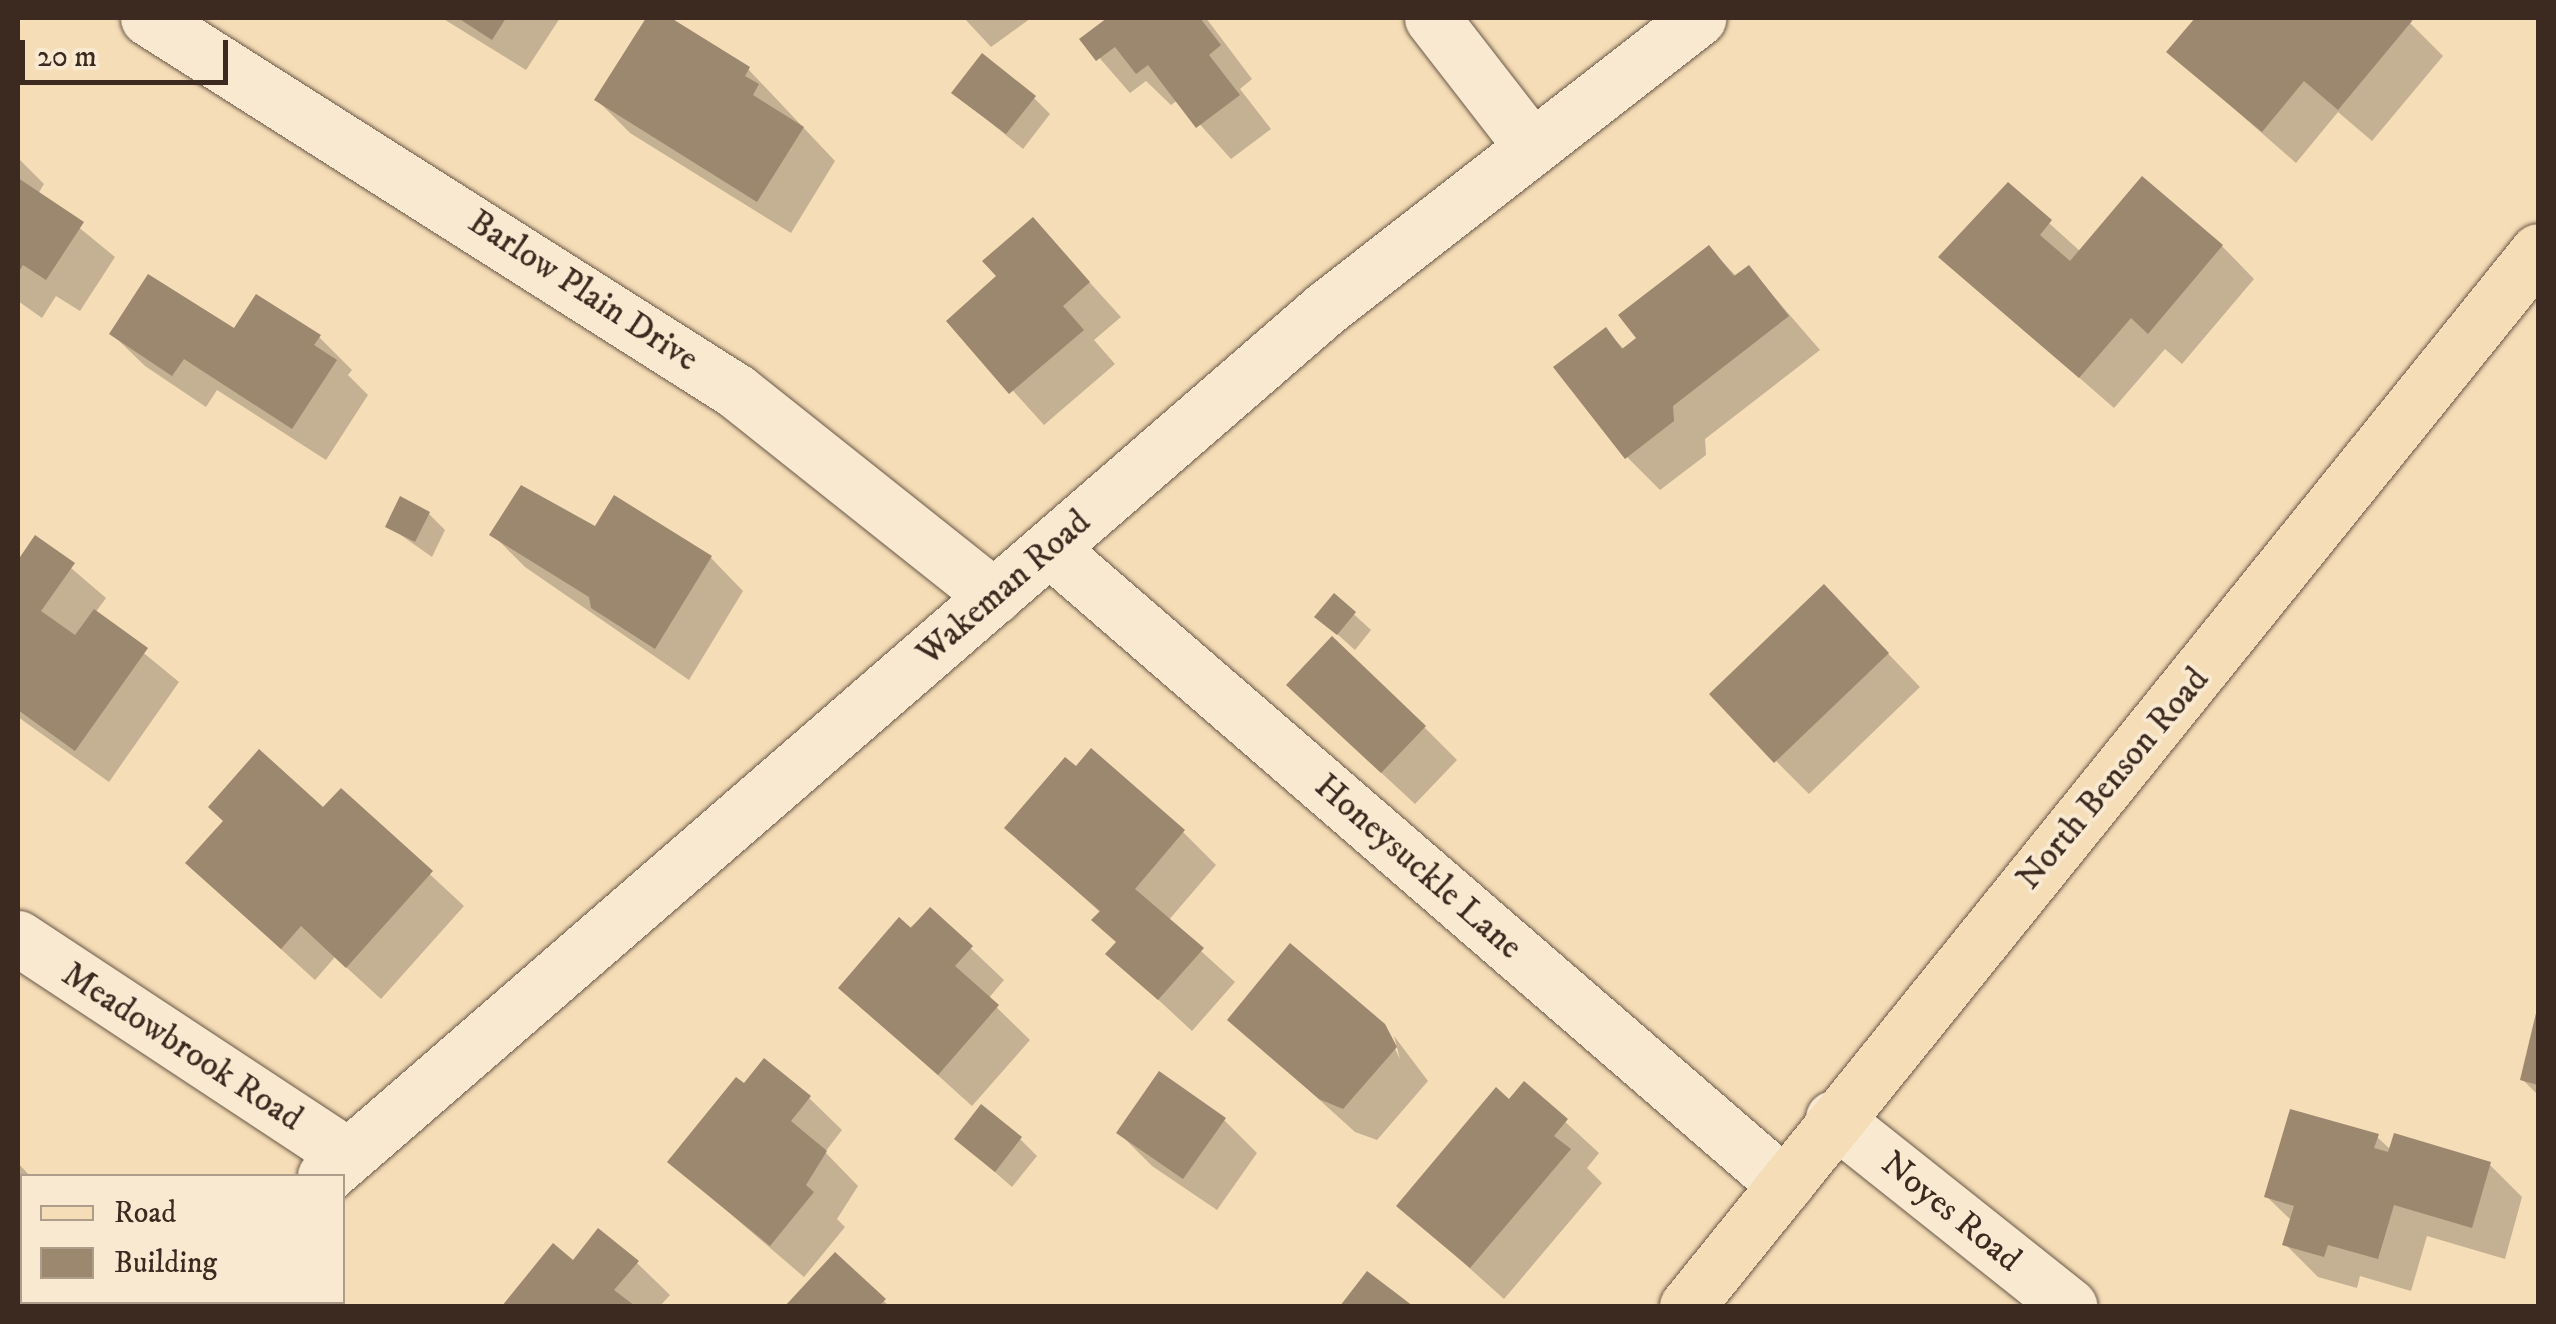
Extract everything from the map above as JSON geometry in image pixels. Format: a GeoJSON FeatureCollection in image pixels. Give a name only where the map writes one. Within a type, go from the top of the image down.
{"type":"FeatureCollection","features":[{"type":"Feature","properties":{"kind":"main road","name":"North Benson Road"},"geometry":{"type":"LineString","coordinates":[[1686,1306],[1785,1186],[1833,1118],[2193,684],[2538,250]]}},
{"type":"Feature","properties":{"kind":"street","name":"Barlow Plain Drive"},"geometry":{"type":"LineString","coordinates":[[148,18],[720,380],[994,596]]}},
{"type":"Feature","properties":{"kind":"street"},"geometry":{"type":"LineString","coordinates":[[1432,18],[1530,144]]}},
{"type":"Feature","properties":{"kind":"street","name":"Wakeman Road"},"geometry":{"type":"LineString","coordinates":[[336,1166],[1326,308],[1530,144],[1699,18]]}},
{"type":"Feature","properties":{"kind":"street","name":"Honeysuckle Lane"},"geometry":{"type":"LineString","coordinates":[[1050,549],[1785,1186]]}},
{"type":"Feature","properties":{"kind":"street","name":"Meadowbrook Road"},"geometry":{"type":"LineString","coordinates":[[18,938],[336,1166]]}},
{"type":"Feature","properties":{"kind":"street","name":"Noyes Road"},"geometry":{"type":"LineString","coordinates":[[1833,1118],[2070,1306]]}},
{"type":"Feature","properties":{"kind":"building"},"geometry":{"type":"Polygon","coordinates":[[[458,18],[506,18],[492,40],[458,18]]]}},
{"type":"Feature","properties":{"kind":"building"},"geometry":{"type":"Polygon","coordinates":[[[646,18],[671,18],[750,67],[745,76],[759,84],[753,95],[804,127],[757,202],[594,100],[646,18]]]}},
{"type":"Feature","properties":{"kind":"building"},"geometry":{"type":"Polygon","coordinates":[[[1107,18],[1200,18],[1221,45],[1209,55],[1240,95],[1196,128],[1148,65],[1136,74],[1115,47],[1096,61],[1079,39],[1107,18]]]}},
{"type":"Feature","properties":{"kind":"building"},"geometry":{"type":"Polygon","coordinates":[[[2195,18],[2412,21],[2338,110],[2304,81],[2262,132],[2166,52],[2195,18]]]}},
{"type":"Feature","properties":{"kind":"building"},"geometry":{"type":"Polygon","coordinates":[[[982,53],[1036,96],[1006,134],[951,93],[982,53]]]}},
{"type":"Feature","properties":{"kind":"building"},"geometry":{"type":"Polygon","coordinates":[[[2142,176],[2223,245],[2148,334],[2131,318],[2079,378],[1938,257],[2008,182],[2052,220],[2040,235],[2070,261],[2142,176]]]}},
{"type":"Feature","properties":{"kind":"building"},"geometry":{"type":"Polygon","coordinates":[[[18,178],[84,222],[46,280],[23,265],[18,273],[18,178]]]}},
{"type":"Feature","properties":{"kind":"building"},"geometry":{"type":"Polygon","coordinates":[[[1033,217],[1090,282],[1063,306],[1084,330],[1009,394],[946,321],[996,276],[982,261],[1033,217]]]}},
{"type":"Feature","properties":{"kind":"building"},"geometry":{"type":"Polygon","coordinates":[[[1709,245],[1734,276],[1749,265],[1789,316],[1673,406],[1674,421],[1625,459],[1553,367],[1606,327],[1622,349],[1636,338],[1618,315],[1709,245]]]}},
{"type":"Feature","properties":{"kind":"building"},"geometry":{"type":"Polygon","coordinates":[[[148,274],[234,328],[256,294],[321,335],[314,345],[337,360],[292,429],[184,359],[172,376],[109,334],[148,274]]]}},
{"type":"Feature","properties":{"kind":"building"},"geometry":{"type":"Polygon","coordinates":[[[521,485],[595,526],[614,495],[712,556],[655,649],[591,608],[589,597],[489,535],[521,485]]]}},
{"type":"Feature","properties":{"kind":"building"},"geometry":{"type":"Polygon","coordinates":[[[400,496],[430,512],[415,542],[385,527],[400,496]]]}},
{"type":"Feature","properties":{"kind":"building"},"geometry":{"type":"Polygon","coordinates":[[[35,535],[75,563],[41,611],[75,635],[94,609],[148,648],[75,751],[18,710],[18,560],[35,535]]]}},
{"type":"Feature","properties":{"kind":"building"},"geometry":{"type":"Polygon","coordinates":[[[1824,584],[1889,653],[1774,763],[1709,694],[1824,584]]]}},
{"type":"Feature","properties":{"kind":"building"},"geometry":{"type":"Polygon","coordinates":[[[1334,593],[1356,612],[1337,635],[1314,617],[1334,593]]]}},
{"type":"Feature","properties":{"kind":"building"},"geometry":{"type":"Polygon","coordinates":[[[1332,636],[1426,726],[1381,773],[1286,685],[1332,636]]]}},
{"type":"Feature","properties":{"kind":"building"},"geometry":{"type":"Polygon","coordinates":[[[1091,748],[1185,830],[1135,889],[1204,948],[1158,1000],[1105,954],[1116,942],[1091,920],[1100,911],[1004,828],[1065,757],[1076,766],[1091,748]]]}},
{"type":"Feature","properties":{"kind":"building"},"geometry":{"type":"Polygon","coordinates":[[[259,749],[323,807],[341,788],[433,871],[346,968],[301,926],[281,949],[185,863],[223,821],[208,807],[259,749]]]}},
{"type":"Feature","properties":{"kind":"building"},"geometry":{"type":"Polygon","coordinates":[[[930,907],[973,946],[955,966],[999,1005],[938,1075],[838,988],[899,917],[911,928],[930,907]]]}},
{"type":"Feature","properties":{"kind":"building"},"geometry":{"type":"Polygon","coordinates":[[[1290,943],[1385,1024],[1397,1047],[1343,1109],[1319,1099],[1227,1020],[1290,943]]]}},
{"type":"Feature","properties":{"kind":"building"},"geometry":{"type":"Polygon","coordinates":[[[2538,1009],[2538,1085],[2520,1080],[2538,1009]]]}},
{"type":"Feature","properties":{"kind":"building"},"geometry":{"type":"Polygon","coordinates":[[[764,1058],[811,1096],[791,1121],[827,1151],[806,1185],[814,1192],[770,1246],[667,1162],[736,1077],[744,1083],[764,1058]]]}},
{"type":"Feature","properties":{"kind":"building"},"geometry":{"type":"Polygon","coordinates":[[[1159,1071],[1226,1118],[1183,1179],[1116,1133],[1159,1071]]]}},
{"type":"Feature","properties":{"kind":"building"},"geometry":{"type":"Polygon","coordinates":[[[1524,1081],[1568,1119],[1554,1136],[1571,1149],[1470,1268],[1396,1206],[1496,1087],[1509,1099],[1524,1081]]]}},
{"type":"Feature","properties":{"kind":"building"},"geometry":{"type":"Polygon","coordinates":[[[981,1104],[1022,1137],[995,1172],[954,1139],[981,1104]]]}},
{"type":"Feature","properties":{"kind":"building"},"geometry":{"type":"Polygon","coordinates":[[[2290,1109],[2379,1134],[2374,1148],[2388,1152],[2394,1133],[2491,1162],[2472,1228],[2394,1205],[2378,1259],[2328,1245],[2324,1257],[2282,1245],[2294,1206],[2264,1197],[2290,1109]]]}},
{"type":"Feature","properties":{"kind":"building"},"geometry":{"type":"Polygon","coordinates":[[[18,1176],[20,1218],[18,1255],[18,1176]]]}},
{"type":"Feature","properties":{"kind":"building"},"geometry":{"type":"Polygon","coordinates":[[[598,1228],[639,1261],[614,1290],[635,1306],[502,1306],[553,1243],[573,1260],[598,1228]]]}},
{"type":"Feature","properties":{"kind":"building"},"geometry":{"type":"Polygon","coordinates":[[[835,1252],[886,1299],[879,1306],[785,1306],[835,1252]]]}},
{"type":"Feature","properties":{"kind":"building"},"geometry":{"type":"Polygon","coordinates":[[[1367,1271],[1413,1306],[1340,1306],[1367,1271]]]}}]}
